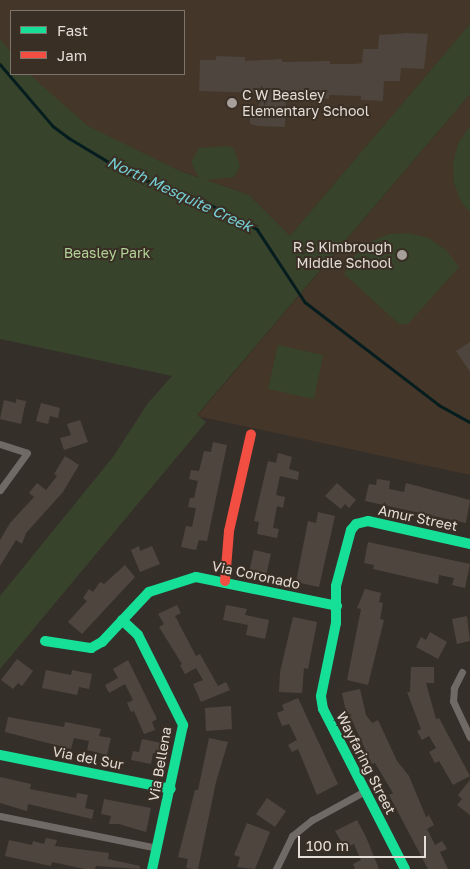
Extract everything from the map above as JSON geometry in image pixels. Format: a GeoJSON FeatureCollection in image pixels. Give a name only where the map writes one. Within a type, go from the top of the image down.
{"type":"FeatureCollection","features":[{"type":"Feature","properties":{"kind":"street"},"geometry":{"type":"LineString","coordinates":[[225,581],[229,531],[251,434]]}},
{"type":"Feature","properties":{"kind":"street"},"geometry":{"type":"LineString","coordinates":[[0,444],[27,453],[0,490]]}},
{"type":"Feature","properties":{"kind":"street","name":"Amur Street"},"geometry":{"type":"LineString","coordinates":[[337,606],[336,586],[351,530],[356,524],[368,521],[470,544]]}},
{"type":"Feature","properties":{"kind":"street","name":"Via Coronado"},"geometry":{"type":"LineString","coordinates":[[45,641],[91,648],[102,642],[150,592],[167,584],[196,577],[225,581],[337,606]]}},
{"type":"Feature","properties":{"kind":"street","name":"Wayfaring Street"},"geometry":{"type":"LineString","coordinates":[[337,606],[321,696],[328,719],[405,869]]}},
{"type":"Feature","properties":{"kind":"street","name":"Via Bellena"},"geometry":{"type":"LineString","coordinates":[[122,620],[138,635],[177,708],[183,726],[152,869]]}},
{"type":"Feature","properties":{"kind":"street"},"geometry":{"type":"LineString","coordinates":[[462,672],[454,688],[453,701],[470,737]]}},
{"type":"Feature","properties":{"kind":"street","name":"Via del Sur"},"geometry":{"type":"LineString","coordinates":[[0,755],[170,789]]}},
{"type":"Feature","properties":{"kind":"street"},"geometry":{"type":"LineString","coordinates":[[276,869],[292,836],[312,820],[365,791]]}},
{"type":"Feature","properties":{"kind":"street"},"geometry":{"type":"LineString","coordinates":[[0,816],[157,848]]}},
{"type":"Feature","properties":{"kind":"shaded area","name":"C W Beasley Elementary School"},"geometry":{"type":"Polygon","coordinates":[[[0,0],[470,0],[470,24],[290,236],[249,195],[178,170],[87,126],[30,75],[185,75],[185,10],[10,10],[10,51],[0,39],[0,0]]]}},
{"type":"Feature","properties":{"kind":"shaded area","name":"R S Kimbrough Middle School"},"geometry":{"type":"Polygon","coordinates":[[[470,94],[470,475],[197,416],[470,94]]]}},
{"type":"Feature","properties":{"kind":"green space","name":"Beasley Park"},"geometry":{"type":"Polygon","coordinates":[[[470,24],[470,94],[197,415],[206,422],[0,669],[0,596],[113,457],[148,403],[172,376],[0,339],[0,39],[10,51],[10,75],[30,75],[88,126],[178,170],[199,178],[191,162],[199,148],[229,146],[234,149],[240,166],[234,177],[206,180],[249,195],[290,236],[470,24]]]}},
{"type":"Feature","properties":{"kind":"green space"},"geometry":{"type":"Polygon","coordinates":[[[470,126],[470,212],[461,202],[454,183],[453,163],[458,144],[470,126]]]}},
{"type":"Feature","properties":{"kind":"green space"},"geometry":{"type":"Polygon","coordinates":[[[409,233],[429,238],[446,250],[459,267],[408,324],[399,324],[344,274],[354,256],[370,242],[389,234],[409,233]]]}},
{"type":"Feature","properties":{"kind":"green space"},"geometry":{"type":"Polygon","coordinates":[[[278,345],[323,355],[314,399],[268,389],[278,345]]]}},
{"type":"Feature","properties":{"kind":"building"},"geometry":{"type":"Polygon","coordinates":[[[428,34],[424,69],[401,68],[400,81],[384,81],[383,101],[361,100],[361,96],[329,95],[329,99],[286,94],[285,127],[258,126],[250,124],[250,110],[258,110],[259,93],[199,91],[200,60],[216,60],[216,56],[245,57],[245,61],[282,59],[282,62],[330,61],[330,64],[355,64],[362,63],[363,49],[378,49],[379,35],[428,34]]]}},
{"type":"Feature","properties":{"kind":"building"},"geometry":{"type":"Polygon","coordinates":[[[470,342],[470,372],[456,351],[470,342]]]}},
{"type":"Feature","properties":{"kind":"building"},"geometry":{"type":"Polygon","coordinates":[[[16,399],[26,401],[21,424],[0,419],[4,400],[16,403],[16,399]]]}},
{"type":"Feature","properties":{"kind":"building"},"geometry":{"type":"Polygon","coordinates":[[[41,403],[60,408],[58,418],[50,416],[48,424],[36,421],[41,403]]]}},
{"type":"Feature","properties":{"kind":"building"},"geometry":{"type":"Polygon","coordinates":[[[80,420],[88,442],[64,450],[60,438],[71,435],[67,424],[80,420]]]}},
{"type":"Feature","properties":{"kind":"building"},"geometry":{"type":"Polygon","coordinates":[[[213,442],[227,445],[207,541],[199,540],[196,550],[181,547],[186,526],[192,527],[196,508],[188,507],[190,498],[194,498],[198,481],[189,479],[191,470],[199,471],[204,451],[211,452],[213,442]]]}},
{"type":"Feature","properties":{"kind":"building"},"geometry":{"type":"Polygon","coordinates":[[[278,453],[292,457],[289,469],[299,472],[298,480],[280,476],[276,495],[285,497],[283,508],[277,506],[273,528],[279,529],[277,538],[257,534],[259,522],[254,521],[268,461],[276,463],[278,453]]]}},
{"type":"Feature","properties":{"kind":"building"},"geometry":{"type":"Polygon","coordinates":[[[65,456],[79,465],[63,492],[26,533],[22,544],[16,540],[0,566],[0,540],[10,523],[34,497],[29,493],[37,483],[46,490],[57,476],[54,474],[65,456]]]}},
{"type":"Feature","properties":{"kind":"building"},"geometry":{"type":"Polygon","coordinates":[[[377,479],[390,481],[389,489],[404,492],[406,483],[470,500],[466,523],[365,501],[369,484],[376,485],[377,479]]]}},
{"type":"Feature","properties":{"kind":"building"},"geometry":{"type":"Polygon","coordinates":[[[337,483],[356,500],[349,508],[345,504],[341,509],[325,496],[337,483]]]}},
{"type":"Feature","properties":{"kind":"building"},"geometry":{"type":"Polygon","coordinates":[[[318,512],[335,516],[319,587],[296,582],[308,521],[316,523],[318,512]]]}},
{"type":"Feature","properties":{"kind":"building"},"geometry":{"type":"Polygon","coordinates":[[[368,542],[470,564],[465,588],[452,585],[454,578],[439,575],[438,584],[373,569],[374,565],[364,563],[368,542]]]}},
{"type":"Feature","properties":{"kind":"building"},"geometry":{"type":"Polygon","coordinates":[[[139,546],[140,551],[152,546],[160,564],[140,572],[131,550],[139,546]]]}},
{"type":"Feature","properties":{"kind":"building"},"geometry":{"type":"Polygon","coordinates":[[[254,550],[271,554],[266,575],[249,572],[254,550]]]}},
{"type":"Feature","properties":{"kind":"building"},"geometry":{"type":"Polygon","coordinates":[[[125,565],[135,577],[82,634],[68,622],[87,601],[83,598],[89,589],[93,592],[100,582],[104,584],[125,565]]]}},
{"type":"Feature","properties":{"kind":"building"},"geometry":{"type":"Polygon","coordinates":[[[365,589],[381,593],[379,602],[383,603],[380,619],[384,620],[368,685],[347,680],[361,609],[357,608],[365,589]]]}},
{"type":"Feature","properties":{"kind":"building"},"geometry":{"type":"Polygon","coordinates":[[[177,605],[181,613],[175,616],[196,656],[200,654],[218,686],[226,682],[230,690],[201,702],[193,684],[203,680],[196,668],[185,674],[180,665],[182,664],[159,627],[164,624],[158,614],[177,605]]]}},
{"type":"Feature","properties":{"kind":"building"},"geometry":{"type":"Polygon","coordinates":[[[226,605],[247,609],[245,615],[269,620],[265,639],[246,635],[248,625],[223,620],[226,605]]]}},
{"type":"Feature","properties":{"kind":"building"},"geometry":{"type":"Polygon","coordinates":[[[467,616],[470,641],[457,644],[452,619],[467,616]]]}},
{"type":"Feature","properties":{"kind":"building"},"geometry":{"type":"Polygon","coordinates":[[[293,617],[317,622],[308,669],[304,668],[302,693],[279,692],[280,672],[293,617]]]}},
{"type":"Feature","properties":{"kind":"building"},"geometry":{"type":"Polygon","coordinates":[[[430,632],[447,642],[438,659],[416,647],[421,637],[426,640],[430,632]]]}},
{"type":"Feature","properties":{"kind":"building"},"geometry":{"type":"Polygon","coordinates":[[[17,659],[33,671],[22,686],[18,683],[13,689],[1,680],[17,659]]]}},
{"type":"Feature","properties":{"kind":"building"},"geometry":{"type":"Polygon","coordinates":[[[128,660],[157,719],[152,722],[155,730],[144,734],[134,711],[131,712],[127,703],[133,700],[125,684],[109,693],[105,685],[118,678],[113,669],[128,660]]]}},
{"type":"Feature","properties":{"kind":"building"},"geometry":{"type":"Polygon","coordinates":[[[411,667],[434,667],[434,683],[426,683],[436,719],[439,718],[470,776],[453,785],[439,761],[435,763],[429,752],[436,748],[429,736],[422,740],[417,731],[421,729],[407,692],[410,692],[411,667]]]}},
{"type":"Feature","properties":{"kind":"building"},"geometry":{"type":"Polygon","coordinates":[[[46,670],[71,675],[72,670],[92,674],[89,689],[79,687],[77,695],[42,688],[46,670]]]}},
{"type":"Feature","properties":{"kind":"building"},"geometry":{"type":"Polygon","coordinates":[[[360,689],[366,715],[372,723],[378,720],[397,761],[409,776],[426,817],[429,815],[434,825],[427,829],[435,845],[442,841],[447,849],[440,852],[448,869],[428,869],[389,795],[393,793],[375,763],[372,764],[348,712],[346,712],[342,693],[360,689]]]}},
{"type":"Feature","properties":{"kind":"building"},"geometry":{"type":"Polygon","coordinates":[[[298,698],[338,784],[317,795],[298,749],[292,752],[288,745],[297,740],[289,724],[282,726],[277,713],[284,710],[282,705],[298,698]]]}},
{"type":"Feature","properties":{"kind":"building"},"geometry":{"type":"Polygon","coordinates":[[[231,706],[232,729],[206,731],[205,708],[231,706]]]}},
{"type":"Feature","properties":{"kind":"building"},"geometry":{"type":"Polygon","coordinates":[[[8,717],[64,727],[65,722],[101,729],[99,736],[111,738],[107,755],[87,750],[89,741],[74,738],[71,749],[5,732],[8,717]]]}},
{"type":"Feature","properties":{"kind":"building"},"geometry":{"type":"Polygon","coordinates":[[[209,738],[228,742],[216,782],[198,869],[186,868],[188,859],[178,857],[195,790],[198,790],[209,738]]]}},
{"type":"Feature","properties":{"kind":"building"},"geometry":{"type":"Polygon","coordinates":[[[142,739],[161,743],[159,754],[153,753],[151,764],[131,760],[133,751],[139,752],[142,739]]]}},
{"type":"Feature","properties":{"kind":"building"},"geometry":{"type":"Polygon","coordinates":[[[0,777],[31,784],[30,789],[76,798],[77,793],[88,795],[85,808],[94,810],[92,819],[28,804],[27,811],[0,803],[0,777]]]}},
{"type":"Feature","properties":{"kind":"building"},"geometry":{"type":"Polygon","coordinates":[[[470,780],[470,815],[457,805],[462,799],[458,795],[470,780]]]}},
{"type":"Feature","properties":{"kind":"building"},"geometry":{"type":"Polygon","coordinates":[[[267,798],[286,811],[275,827],[256,814],[267,798]]]}},
{"type":"Feature","properties":{"kind":"building"},"geometry":{"type":"Polygon","coordinates":[[[104,799],[151,808],[146,832],[119,824],[109,824],[111,816],[101,814],[104,799]]]}},
{"type":"Feature","properties":{"kind":"building"},"geometry":{"type":"Polygon","coordinates":[[[357,820],[379,869],[355,869],[353,864],[361,860],[354,844],[345,848],[335,831],[357,820]]]}},
{"type":"Feature","properties":{"kind":"building"},"geometry":{"type":"Polygon","coordinates":[[[247,823],[270,832],[255,869],[237,867],[240,857],[234,855],[247,823]]]}},
{"type":"Feature","properties":{"kind":"building"},"geometry":{"type":"Polygon","coordinates":[[[46,838],[57,840],[55,846],[109,853],[108,859],[140,866],[140,869],[96,866],[95,869],[85,869],[52,862],[51,866],[5,856],[9,840],[32,845],[33,841],[44,844],[46,838]]]}},
{"type":"Feature","properties":{"kind":"waterway","name":"North Mesquite Creek"},"geometry":{"type":"LineString","coordinates":[[0,64],[53,126],[69,138],[127,173],[211,205],[257,229],[305,302],[439,405],[470,422]]}},
{"type":"Feature","properties":{"kind":"traffic: fast"},"geometry":{"type":"LineString","coordinates":[[405,869],[323,709],[321,696],[336,623],[336,586],[351,530],[356,524],[368,521],[470,544]]}},
{"type":"Feature","properties":{"kind":"traffic: fast"},"geometry":{"type":"LineString","coordinates":[[45,641],[91,648],[102,642],[149,592],[196,577],[337,606]]}},
{"type":"Feature","properties":{"kind":"traffic: fast"},"geometry":{"type":"LineString","coordinates":[[122,620],[138,635],[183,725],[152,869]]}},
{"type":"Feature","properties":{"kind":"traffic: fast"},"geometry":{"type":"LineString","coordinates":[[0,755],[171,789]]}},
{"type":"Feature","properties":{"kind":"traffic: jam"},"geometry":{"type":"LineString","coordinates":[[225,581],[229,531],[251,434]]}},
{"type":"Feature","properties":{"kind":"place","name":"C W Beasley Elementary School"},"geometry":{"type":"Point","coordinates":[232,103]}},
{"type":"Feature","properties":{"kind":"place","name":"R S Kimbrough Middle School"},"geometry":{"type":"Point","coordinates":[402,255]}}]}
